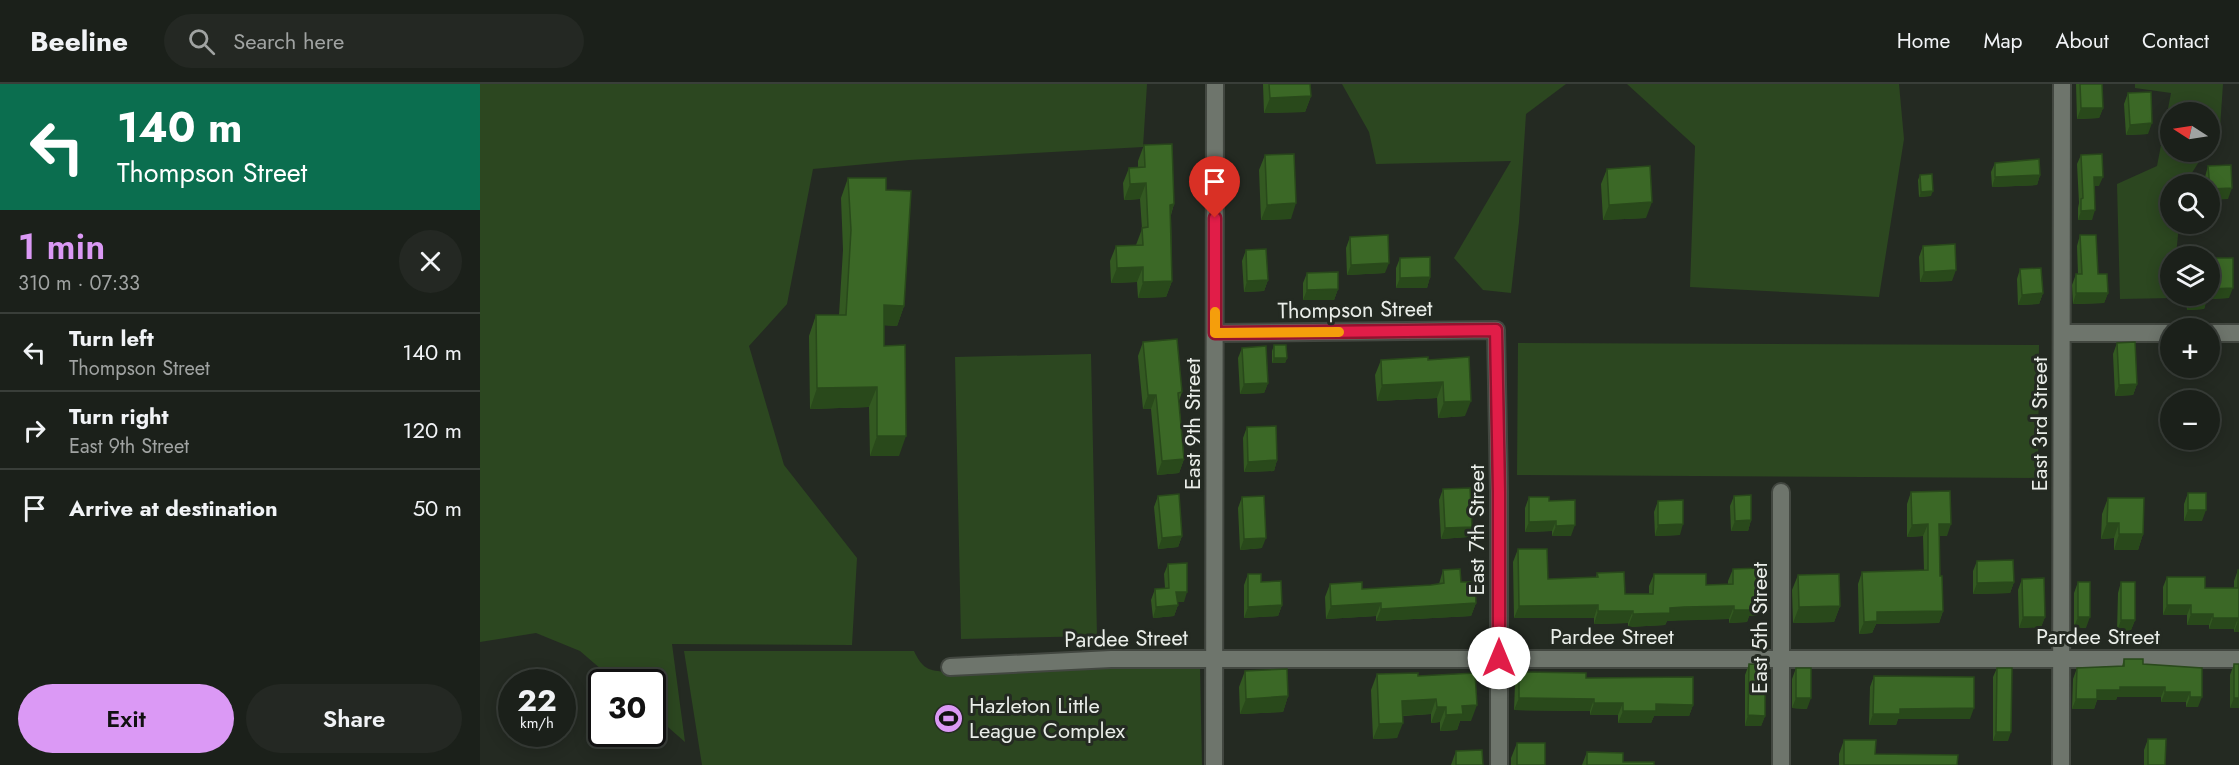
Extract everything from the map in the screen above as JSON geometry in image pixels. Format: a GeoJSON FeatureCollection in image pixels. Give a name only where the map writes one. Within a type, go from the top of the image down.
{"type":"FeatureCollection","features":[{"type":"Feature","properties":{"kind":"street","name":"East 9th Street"},"geometry":{"type":"LineString","coordinates":[[1214,765],[1215,84]]}},
{"type":"Feature","properties":{"kind":"street","name":"East 3rd Street"},"geometry":{"type":"LineString","coordinates":[[2061,765],[2062,84]]}},
{"type":"Feature","properties":{"kind":"street","name":"Thompson Street"},"geometry":{"type":"LineString","coordinates":[[1215,333],[1496,330]]}},
{"type":"Feature","properties":{"kind":"street","name":"East 7th Street"},"geometry":{"type":"LineString","coordinates":[[1496,330],[1499,492],[1499,765]]}},
{"type":"Feature","properties":{"kind":"street"},"geometry":{"type":"LineString","coordinates":[[2062,333],[2160,333]]}},
{"type":"Feature","properties":{"kind":"street"},"geometry":{"type":"LineString","coordinates":[[2220,333],[2239,333]]}},
{"type":"Feature","properties":{"kind":"street","name":"East 5th Street"},"geometry":{"type":"LineString","coordinates":[[1781,765],[1782,492]]}},
{"type":"Feature","properties":{"kind":"street","name":"Pardee Street"},"geometry":{"type":"LineString","coordinates":[[950,667],[1111,658],[2239,659]]}},
{"type":"Feature","properties":{"kind":"green space"},"geometry":{"type":"Polygon","coordinates":[[[480,84],[1147,84],[1143,147],[909,160],[813,169],[787,304],[749,346],[784,465],[857,558],[852,645],[672,644],[685,742],[666,725],[666,669],[601,669],[580,651],[536,633],[480,642],[480,84]]]}},
{"type":"Feature","properties":{"kind":"green space"},"geometry":{"type":"Polygon","coordinates":[[[1342,84],[1566,84],[1526,114],[1519,222],[1511,293],[1483,290],[1454,258],[1511,161],[1376,164],[1369,132],[1342,84]]]}},
{"type":"Feature","properties":{"kind":"green space"},"geometry":{"type":"Polygon","coordinates":[[[1627,84],[1899,84],[1904,139],[1879,297],[1690,287],[1695,146],[1627,84]]]}},
{"type":"Feature","properties":{"kind":"green space"},"geometry":{"type":"Polygon","coordinates":[[[2135,84],[2223,84],[2220,128],[2220,102],[2169,102],[2171,93],[2135,88],[2135,84]]]}},
{"type":"Feature","properties":{"kind":"green space"},"geometry":{"type":"Polygon","coordinates":[[[2160,150],[2160,162],[2199,162],[2191,174],[2160,174],[2160,234],[2178,234],[2177,246],[2160,246],[2160,298],[2120,299],[2117,184],[2157,166],[2160,150]]]}},
{"type":"Feature","properties":{"kind":"green space"},"geometry":{"type":"Polygon","coordinates":[[[1518,343],[2039,345],[2038,478],[1517,475],[1518,343]]]}},
{"type":"Feature","properties":{"kind":"green space"},"geometry":{"type":"Polygon","coordinates":[[[1091,354],[1097,636],[961,639],[955,357],[1091,354]]]}},
{"type":"Feature","properties":{"kind":"green space","name":"Hazleton Little League Complex"},"geometry":{"type":"Polygon","coordinates":[[[684,651],[914,651],[921,663],[928,669],[951,672],[1200,667],[1202,765],[702,765],[684,651]]]}},
{"type":"Feature","properties":{"kind":"building"},"geometry":{"type":"Polygon","coordinates":[[[1269,84],[1310,84],[1311,96],[1270,98],[1269,84]]]}},
{"type":"Feature","properties":{"kind":"building"},"geometry":{"type":"Polygon","coordinates":[[[2080,84],[2102,84],[2103,108],[2081,108],[2080,84]]]}},
{"type":"Feature","properties":{"kind":"building"},"geometry":{"type":"Polygon","coordinates":[[[2151,92],[2152,123],[2130,125],[2128,93],[2151,92]]]}},
{"type":"Feature","properties":{"kind":"building"},"geometry":{"type":"Polygon","coordinates":[[[1172,144],[1174,204],[1170,205],[1172,281],[1143,282],[1143,267],[1117,268],[1116,246],[1143,245],[1142,228],[1148,227],[1146,183],[1130,184],[1129,168],[1145,167],[1144,145],[1172,144]]]}},
{"type":"Feature","properties":{"kind":"building"},"geometry":{"type":"Polygon","coordinates":[[[1294,154],[1296,203],[1267,205],[1265,155],[1294,154]]]}},
{"type":"Feature","properties":{"kind":"building"},"geometry":{"type":"Polygon","coordinates":[[[2102,154],[2103,177],[2094,177],[2095,210],[2081,211],[2081,199],[2083,198],[2081,155],[2102,154]]]}},
{"type":"Feature","properties":{"kind":"building"},"geometry":{"type":"Polygon","coordinates":[[[2039,159],[2040,175],[1995,177],[1995,163],[2039,159]]]}},
{"type":"Feature","properties":{"kind":"building"},"geometry":{"type":"Polygon","coordinates":[[[2231,165],[2232,188],[2220,189],[2220,174],[2209,174],[2208,166],[2231,165]]]}},
{"type":"Feature","properties":{"kind":"building"},"geometry":{"type":"Polygon","coordinates":[[[1650,166],[1652,202],[1609,205],[1607,169],[1650,166]]]}},
{"type":"Feature","properties":{"kind":"building"},"geometry":{"type":"Polygon","coordinates":[[[1932,174],[1933,191],[1921,192],[1920,175],[1932,174]]]}},
{"type":"Feature","properties":{"kind":"building"},"geometry":{"type":"Polygon","coordinates":[[[848,178],[886,178],[886,190],[911,191],[904,306],[884,305],[884,346],[905,345],[906,436],[877,436],[877,387],[817,388],[816,315],[846,315],[851,230],[848,178]]]}},
{"type":"Feature","properties":{"kind":"building"},"geometry":{"type":"Polygon","coordinates":[[[1388,235],[1389,263],[1351,265],[1350,237],[1388,235]]]}},
{"type":"Feature","properties":{"kind":"building"},"geometry":{"type":"Polygon","coordinates":[[[2080,235],[2096,235],[2098,274],[2107,274],[2108,293],[2076,293],[2076,274],[2082,274],[2080,235]]]}},
{"type":"Feature","properties":{"kind":"building"},"geometry":{"type":"Polygon","coordinates":[[[1955,244],[1956,270],[1924,272],[1923,246],[1955,244]]]}},
{"type":"Feature","properties":{"kind":"building"},"geometry":{"type":"Polygon","coordinates":[[[1266,249],[1268,280],[1247,281],[1246,250],[1266,249]]]}},
{"type":"Feature","properties":{"kind":"building"},"geometry":{"type":"Polygon","coordinates":[[[1430,257],[1430,277],[1400,278],[1400,258],[1430,257]]]}},
{"type":"Feature","properties":{"kind":"building"},"geometry":{"type":"Polygon","coordinates":[[[2220,258],[2233,258],[2233,288],[2220,289],[2220,258]]]}},
{"type":"Feature","properties":{"kind":"building"},"geometry":{"type":"Polygon","coordinates":[[[2041,268],[2043,293],[2022,295],[2020,269],[2041,268]]]}},
{"type":"Feature","properties":{"kind":"building"},"geometry":{"type":"Polygon","coordinates":[[[1338,272],[1338,289],[1307,290],[1307,273],[1338,272]]]}},
{"type":"Feature","properties":{"kind":"building"},"geometry":{"type":"Polygon","coordinates":[[[1177,339],[1182,392],[1178,393],[1184,459],[1162,461],[1156,395],[1148,395],[1143,342],[1177,339]]]}},
{"type":"Feature","properties":{"kind":"building"},"geometry":{"type":"Polygon","coordinates":[[[2135,342],[2137,384],[2119,385],[2117,343],[2135,342]]]}},
{"type":"Feature","properties":{"kind":"building"},"geometry":{"type":"Polygon","coordinates":[[[1274,345],[1286,345],[1287,358],[1274,358],[1274,345]]]}},
{"type":"Feature","properties":{"kind":"building"},"geometry":{"type":"Polygon","coordinates":[[[1266,346],[1268,383],[1244,384],[1242,348],[1266,346]]]}},
{"type":"Feature","properties":{"kind":"building"},"geometry":{"type":"Polygon","coordinates":[[[1428,357],[1428,360],[1469,357],[1471,401],[1444,402],[1443,382],[1382,385],[1381,360],[1428,357]]]}},
{"type":"Feature","properties":{"kind":"building"},"geometry":{"type":"Polygon","coordinates":[[[1276,426],[1277,460],[1248,462],[1247,427],[1276,426]]]}},
{"type":"Feature","properties":{"kind":"building"},"geometry":{"type":"Polygon","coordinates":[[[1470,488],[1472,527],[1445,528],[1443,489],[1470,488]]]}},
{"type":"Feature","properties":{"kind":"building"},"geometry":{"type":"Polygon","coordinates":[[[1950,491],[1951,524],[1939,524],[1943,611],[1877,612],[1877,621],[1864,622],[1862,572],[1928,570],[1928,524],[1912,525],[1911,492],[1950,491]]]}},
{"type":"Feature","properties":{"kind":"building"},"geometry":{"type":"Polygon","coordinates":[[[2188,493],[2206,493],[2206,510],[2188,510],[2188,493]]]}},
{"type":"Feature","properties":{"kind":"building"},"geometry":{"type":"Polygon","coordinates":[[[1179,494],[1182,536],[1162,538],[1158,496],[1179,494]]]}},
{"type":"Feature","properties":{"kind":"building"},"geometry":{"type":"Polygon","coordinates":[[[1751,495],[1751,520],[1735,521],[1734,496],[1751,495]]]}},
{"type":"Feature","properties":{"kind":"building"},"geometry":{"type":"Polygon","coordinates":[[[1264,496],[1266,538],[1244,539],[1242,497],[1264,496]]]}},
{"type":"Feature","properties":{"kind":"building"},"geometry":{"type":"Polygon","coordinates":[[[1529,497],[1549,497],[1549,501],[1575,500],[1575,525],[1556,526],[1556,521],[1529,522],[1529,497]]]}},
{"type":"Feature","properties":{"kind":"building"},"geometry":{"type":"Polygon","coordinates":[[[2108,498],[2144,498],[2143,534],[2119,534],[2119,523],[2107,523],[2108,498]]]}},
{"type":"Feature","properties":{"kind":"building"},"geometry":{"type":"Polygon","coordinates":[[[1683,500],[1683,524],[1658,525],[1658,501],[1683,500]]]}},
{"type":"Feature","properties":{"kind":"building"},"geometry":{"type":"Polygon","coordinates":[[[1518,549],[1547,549],[1548,579],[1598,577],[1597,573],[1624,572],[1625,594],[1653,594],[1654,574],[1706,574],[1706,585],[1733,584],[1733,569],[1760,568],[1761,604],[1751,604],[1751,610],[1734,610],[1734,606],[1684,607],[1670,608],[1670,613],[1633,614],[1633,611],[1598,611],[1598,605],[1519,606],[1518,549]]]}},
{"type":"Feature","properties":{"kind":"building"},"geometry":{"type":"Polygon","coordinates":[[[2013,560],[2014,582],[1977,583],[1977,561],[2013,560]]]}},
{"type":"Feature","properties":{"kind":"building"},"geometry":{"type":"Polygon","coordinates":[[[1187,563],[1187,592],[1176,592],[1178,605],[1156,607],[1155,589],[1169,588],[1168,564],[1187,563]]]}},
{"type":"Feature","properties":{"kind":"building"},"geometry":{"type":"Polygon","coordinates":[[[1460,569],[1461,582],[1475,582],[1476,603],[1381,609],[1381,603],[1331,606],[1330,584],[1362,582],[1362,589],[1431,585],[1444,583],[1443,570],[1460,569]]]}},
{"type":"Feature","properties":{"kind":"building"},"geometry":{"type":"Polygon","coordinates":[[[2238,570],[2239,621],[2238,618],[2213,618],[2213,614],[2191,614],[2191,605],[2167,605],[2167,577],[2205,577],[2205,588],[2238,588],[2238,570]]]}},
{"type":"Feature","properties":{"kind":"building"},"geometry":{"type":"Polygon","coordinates":[[[1248,574],[1261,574],[1261,582],[1281,581],[1282,605],[1248,607],[1248,574]]]}},
{"type":"Feature","properties":{"kind":"building"},"geometry":{"type":"Polygon","coordinates":[[[1839,574],[1840,606],[1799,607],[1798,575],[1839,574]]]}},
{"type":"Feature","properties":{"kind":"building"},"geometry":{"type":"Polygon","coordinates":[[[2044,578],[2045,617],[2023,617],[2022,579],[2044,578]]]}},
{"type":"Feature","properties":{"kind":"building"},"geometry":{"type":"Polygon","coordinates":[[[2078,582],[2090,582],[2090,617],[2078,617],[2078,582]]]}},
{"type":"Feature","properties":{"kind":"building"},"geometry":{"type":"Polygon","coordinates":[[[2121,582],[2135,582],[2135,620],[2121,620],[2121,582]]]}},
{"type":"Feature","properties":{"kind":"building"},"geometry":{"type":"Polygon","coordinates":[[[2124,659],[2143,659],[2143,664],[2202,668],[2202,697],[2190,697],[2190,692],[2165,692],[2165,687],[2120,687],[2120,690],[2097,690],[2097,699],[2076,699],[2077,668],[2124,666],[2124,659]]]}},
{"type":"Feature","properties":{"kind":"building"},"geometry":{"type":"Polygon","coordinates":[[[1749,664],[1765,665],[1765,716],[1748,715],[1749,664]]]}},
{"type":"Feature","properties":{"kind":"building"},"geometry":{"type":"Polygon","coordinates":[[[2234,664],[2239,664],[2239,698],[2234,698],[2234,664]]]}},
{"type":"Feature","properties":{"kind":"building"},"geometry":{"type":"Polygon","coordinates":[[[1796,668],[1811,668],[1811,698],[1796,698],[1796,668]]]}},
{"type":"Feature","properties":{"kind":"building"},"geometry":{"type":"Polygon","coordinates":[[[1997,668],[2012,668],[2011,732],[1996,732],[1997,668]]]}},
{"type":"Feature","properties":{"kind":"building"},"geometry":{"type":"Polygon","coordinates":[[[1287,669],[1288,696],[1246,699],[1245,671],[1287,669]]]}},
{"type":"Feature","properties":{"kind":"building"},"geometry":{"type":"Polygon","coordinates":[[[1519,672],[1586,673],[1586,678],[1693,677],[1693,705],[1656,704],[1656,711],[1623,711],[1623,703],[1594,703],[1594,699],[1519,698],[1519,672]]]}},
{"type":"Feature","properties":{"kind":"building"},"geometry":{"type":"Polygon","coordinates":[[[1418,673],[1418,676],[1475,673],[1477,705],[1462,706],[1463,714],[1446,715],[1446,707],[1437,707],[1436,699],[1402,701],[1403,723],[1379,724],[1377,674],[1418,673]]]}},
{"type":"Feature","properties":{"kind":"building"},"geometry":{"type":"Polygon","coordinates":[[[1874,676],[1974,677],[1974,708],[1900,709],[1900,714],[1873,714],[1874,676]]]}},
{"type":"Feature","properties":{"kind":"building"},"geometry":{"type":"Polygon","coordinates":[[[2148,739],[2166,739],[2165,765],[2148,765],[2148,739]]]}},
{"type":"Feature","properties":{"kind":"building"},"geometry":{"type":"Polygon","coordinates":[[[1844,740],[1876,740],[1875,754],[1958,755],[1957,765],[1844,765],[1844,740]]]}},
{"type":"Feature","properties":{"kind":"building"},"geometry":{"type":"Polygon","coordinates":[[[1517,743],[1545,743],[1545,765],[1517,765],[1517,743]]]}},
{"type":"Feature","properties":{"kind":"building"},"geometry":{"type":"Polygon","coordinates":[[[1482,750],[1483,765],[1456,765],[1456,751],[1482,750]]]}},
{"type":"Feature","properties":{"kind":"building"},"geometry":{"type":"Polygon","coordinates":[[[1587,752],[1623,753],[1623,762],[1654,762],[1654,765],[1587,765],[1587,752]]]}},
{"type":"Feature","properties":{"kind":"slow traffic"},"geometry":{"type":"LineString","coordinates":[[1215,312],[1215,333],[1339,332]]}},
{"type":"Feature","properties":{"kind":"place","name":"Hazleton Little League Complex"},"geometry":{"type":"Point","coordinates":[948,718]}},
{"type":"Feature","properties":{"kind":"route"},"geometry":{"type":"LineString","coordinates":[[1215,218],[1215,333],[1496,330],[1499,658]]}}]}
